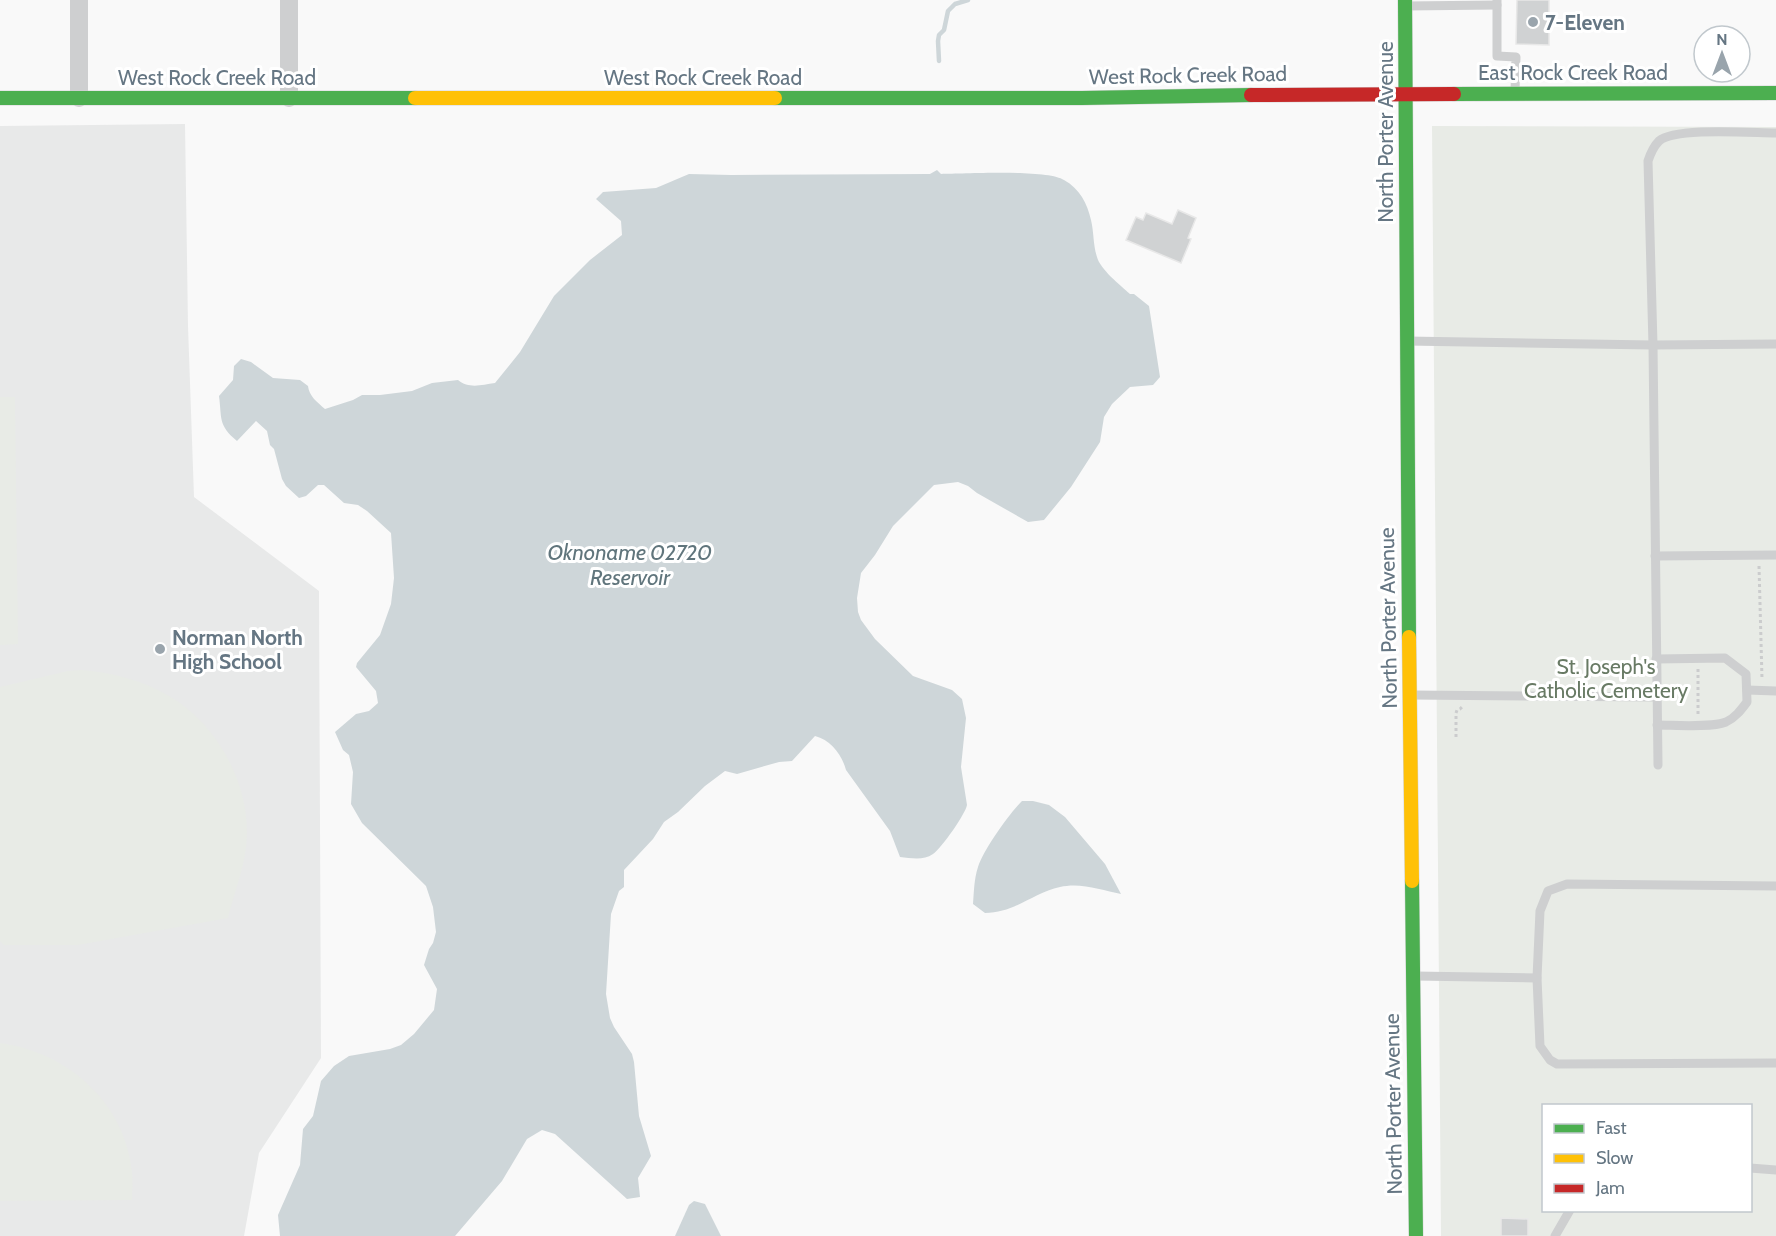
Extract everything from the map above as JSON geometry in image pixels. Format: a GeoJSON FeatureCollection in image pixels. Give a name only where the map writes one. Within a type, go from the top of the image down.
{"type":"FeatureCollection","features":[{"type":"Feature","properties":{"kind":"main road","name":"North Porter Avenue"},"geometry":{"type":"LineString","coordinates":[[1405,3],[1416,1236]]}},
{"type":"Feature","properties":{"kind":"main road","name":"East Rock Creek Road"},"geometry":{"type":"LineString","coordinates":[[1406,94],[1776,93]]}},
{"type":"Feature","properties":{"kind":"main road","name":"West Rock Creek Road"},"geometry":{"type":"LineString","coordinates":[[0,98],[1082,98],[1406,94]]}},
{"type":"Feature","properties":{"kind":"street"},"geometry":{"type":"LineString","coordinates":[[79,0],[79,98]]}},
{"type":"Feature","properties":{"kind":"street"},"geometry":{"type":"LineString","coordinates":[[289,0],[289,98]]}},
{"type":"Feature","properties":{"kind":"lane"},"geometry":{"type":"LineString","coordinates":[[1405,3],[1497,3],[1497,56],[1515,57],[1515,94]]}},
{"type":"Feature","properties":{"kind":"lane"},"geometry":{"type":"LineString","coordinates":[[1658,765],[1653,345],[1648,161],[1660,140],[1682,133],[1776,133]]}},
{"type":"Feature","properties":{"kind":"lane"},"geometry":{"type":"LineString","coordinates":[[1407,341],[1653,345],[1776,344]]}},
{"type":"Feature","properties":{"kind":"lane"},"geometry":{"type":"LineString","coordinates":[[1655,556],[1776,555]]}},
{"type":"Feature","properties":{"kind":"lane"},"geometry":{"type":"LineString","coordinates":[[1656,659],[1725,658],[1746,674],[1747,690],[1747,702],[1737,715],[1725,722],[1657,725]]}},
{"type":"Feature","properties":{"kind":"lane"},"geometry":{"type":"LineString","coordinates":[[1747,690],[1776,691]]}},
{"type":"Feature","properties":{"kind":"lane"},"geometry":{"type":"LineString","coordinates":[[1410,694],[1657,697]]}},
{"type":"Feature","properties":{"kind":"lane"},"geometry":{"type":"LineString","coordinates":[[1776,886],[1567,884],[1548,891],[1540,911],[1537,978],[1540,1046],[1550,1060],[1557,1064],[1776,1063]]}},
{"type":"Feature","properties":{"kind":"lane"},"geometry":{"type":"LineString","coordinates":[[1412,976],[1537,978]]}},
{"type":"Feature","properties":{"kind":"lane"},"geometry":{"type":"LineString","coordinates":[[1752,1168],[1776,1170]]}},
{"type":"Feature","properties":{"kind":"lane"},"geometry":{"type":"LineString","coordinates":[[1555,1236],[1569,1212]]}},
{"type":"Feature","properties":{"kind":"path"},"geometry":{"type":"LineString","coordinates":[[1759,555],[1762,691]]}},
{"type":"Feature","properties":{"kind":"path"},"geometry":{"type":"LineString","coordinates":[[1698,724],[1699,659]]}},
{"type":"Feature","properties":{"kind":"path"},"geometry":{"type":"LineString","coordinates":[[1456,737],[1456,713],[1464,703],[1464,695]]}},
{"type":"Feature","properties":{"kind":"shaded area","name":"Norman North High School"},"geometry":{"type":"Polygon","coordinates":[[[185,124],[188,326],[194,497],[319,591],[321,1058],[259,1153],[244,1236],[0,1236],[0,126],[185,124]]]}},
{"type":"Feature","properties":{"kind":"green space","name":"St. Joseph's Catholic Cemetery"},"geometry":{"type":"Polygon","coordinates":[[[1432,126],[1776,127],[1776,1236],[1441,1236],[1432,126]]]}},
{"type":"Feature","properties":{"kind":"green space"},"geometry":{"type":"Polygon","coordinates":[[[0,397],[15,397],[18,644],[0,645],[0,397]]]}},
{"type":"Feature","properties":{"kind":"green space"},"geometry":{"type":"Polygon","coordinates":[[[82,670],[127,678],[169,696],[187,708],[203,724],[229,761],[238,781],[247,825],[245,855],[228,918],[78,945],[4,945],[0,941],[0,687],[68,671],[82,670]]]}},
{"type":"Feature","properties":{"kind":"green space"},"geometry":{"type":"Polygon","coordinates":[[[0,1043],[25,1048],[69,1069],[105,1103],[118,1124],[127,1147],[132,1172],[132,1200],[0,1201],[0,1043]]]}},
{"type":"Feature","properties":{"kind":"water","name":"Oknoname 02720 Reservoir"},"geometry":{"type":"Polygon","coordinates":[[[937,170],[941,174],[1041,174],[1064,180],[1074,188],[1085,202],[1099,262],[1106,272],[1130,294],[1134,294],[1149,306],[1160,377],[1153,385],[1130,387],[1112,404],[1104,417],[1100,442],[1071,487],[1044,520],[1028,522],[958,482],[934,485],[893,526],[861,573],[857,598],[858,612],[875,639],[913,676],[952,690],[962,699],[966,718],[961,767],[967,805],[958,823],[933,854],[921,858],[900,857],[890,831],[846,770],[839,754],[826,741],[815,736],[792,761],[779,762],[737,774],[725,771],[664,822],[653,839],[624,870],[624,887],[619,891],[611,914],[606,994],[610,1018],[632,1054],[639,1116],[651,1156],[638,1178],[640,1197],[627,1199],[555,1134],[542,1130],[527,1139],[502,1181],[455,1236],[280,1236],[278,1215],[300,1165],[303,1129],[313,1116],[321,1081],[334,1066],[349,1056],[401,1045],[414,1034],[434,1010],[437,989],[424,965],[436,932],[433,907],[426,886],[362,823],[351,804],[353,772],[349,755],[343,750],[335,732],[356,714],[369,711],[378,703],[376,691],[356,667],[380,635],[391,604],[394,578],[391,533],[367,511],[358,505],[344,503],[324,485],[318,485],[306,496],[299,498],[282,479],[267,431],[256,421],[237,441],[231,435],[222,421],[219,396],[233,380],[234,366],[241,359],[251,362],[273,378],[300,380],[308,386],[312,396],[325,409],[362,395],[412,391],[432,383],[458,380],[471,385],[495,383],[520,352],[554,296],[590,260],[622,235],[621,221],[596,199],[603,192],[656,188],[689,174],[930,174],[937,170]]]}},
{"type":"Feature","properties":{"kind":"water"},"geometry":{"type":"Polygon","coordinates":[[[1022,801],[1049,805],[1065,817],[1105,864],[1121,894],[1075,885],[1050,890],[1005,910],[995,912],[985,913],[973,904],[976,876],[981,860],[997,832],[1022,801]]]}},
{"type":"Feature","properties":{"kind":"water"},"geometry":{"type":"Polygon","coordinates":[[[694,1201],[705,1204],[721,1236],[675,1236],[689,1205],[694,1201]]]}},
{"type":"Feature","properties":{"kind":"building","name":"7-Eleven"},"geometry":{"type":"Polygon","coordinates":[[[1517,0],[1549,0],[1549,45],[1516,44],[1517,0]]]}},
{"type":"Feature","properties":{"kind":"building"},"geometry":{"type":"Polygon","coordinates":[[[1178,210],[1196,218],[1188,238],[1191,239],[1181,263],[1126,240],[1136,217],[1143,220],[1146,213],[1172,224],[1178,210]]]}},
{"type":"Feature","properties":{"kind":"building"},"geometry":{"type":"Polygon","coordinates":[[[1501,1218],[1528,1219],[1528,1236],[1501,1236],[1501,1218]]]}},
{"type":"Feature","properties":{"kind":"waterway"},"geometry":{"type":"LineString","coordinates":[[939,61],[939,35],[944,30],[948,11],[955,4],[968,0]]}},
{"type":"Feature","properties":{"kind":"traffic: fast"},"geometry":{"type":"LineString","coordinates":[[1405,0],[1409,637]]}},
{"type":"Feature","properties":{"kind":"traffic: fast"},"geometry":{"type":"LineString","coordinates":[[1454,94],[1776,93]]}},
{"type":"Feature","properties":{"kind":"traffic: fast"},"geometry":{"type":"LineString","coordinates":[[775,98],[1082,98],[1251,95]]}},
{"type":"Feature","properties":{"kind":"traffic: fast"},"geometry":{"type":"LineString","coordinates":[[0,98],[415,98]]}},
{"type":"Feature","properties":{"kind":"traffic: fast"},"geometry":{"type":"LineString","coordinates":[[1412,881],[1416,1236]]}},
{"type":"Feature","properties":{"kind":"traffic: slow"},"geometry":{"type":"LineString","coordinates":[[415,98],[775,98]]}},
{"type":"Feature","properties":{"kind":"traffic: slow"},"geometry":{"type":"LineString","coordinates":[[1409,637],[1412,881]]}},
{"type":"Feature","properties":{"kind":"traffic: jam"},"geometry":{"type":"LineString","coordinates":[[1251,95],[1454,94]]}},
{"type":"Feature","properties":{"kind":"place","name":"7-Eleven"},"geometry":{"type":"Point","coordinates":[1533,22]}},
{"type":"Feature","properties":{"kind":"place","name":"Norman North High School"},"geometry":{"type":"Point","coordinates":[160,649]}}]}
